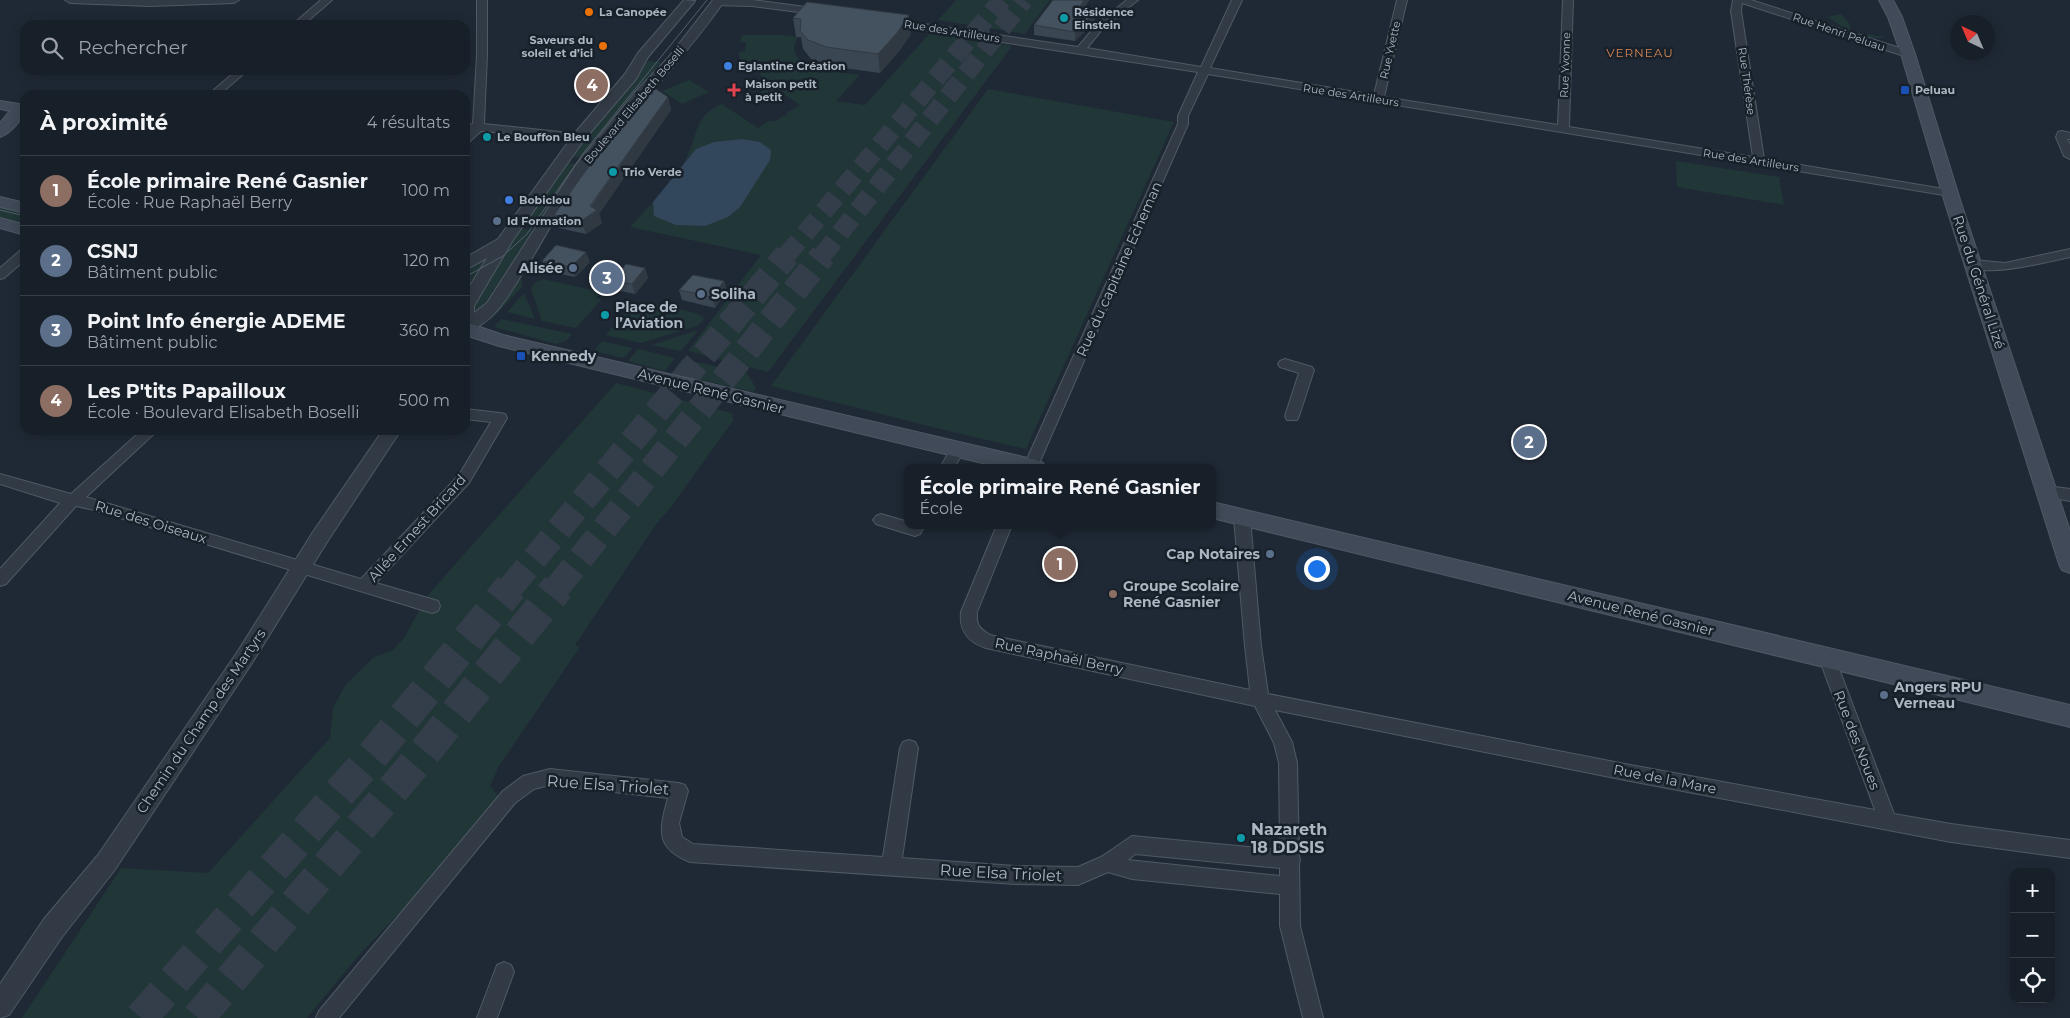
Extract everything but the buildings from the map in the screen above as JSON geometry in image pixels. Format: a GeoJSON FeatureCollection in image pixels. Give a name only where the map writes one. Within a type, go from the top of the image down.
{"type":"FeatureCollection","features":[{"type":"Feature","properties":{"kind":"main road","name":"Rue du Général Lizé"},"geometry":{"type":"LineString","coordinates":[[1886,0],[1895,17],[1908,54],[1950,193],[2070,564]]}},
{"type":"Feature","properties":{"kind":"main road"},"geometry":{"type":"LineString","coordinates":[[0,105],[20,110]]}},
{"type":"Feature","properties":{"kind":"main road"},"geometry":{"type":"LineString","coordinates":[[0,132],[20,111]]}},
{"type":"Feature","properties":{"kind":"main road"},"geometry":{"type":"LineString","coordinates":[[0,202],[20,207]]}},
{"type":"Feature","properties":{"kind":"main road"},"geometry":{"type":"LineString","coordinates":[[0,223],[20,229]]}},
{"type":"Feature","properties":{"kind":"main road","name":"Avenue René Gasnier"},"geometry":{"type":"LineString","coordinates":[[470,330],[536,349],[1020,464]]}},
{"type":"Feature","properties":{"kind":"main road","name":"Avenue René Gasnier"},"geometry":{"type":"LineString","coordinates":[[1216,511],[2070,716]]}},
{"type":"Feature","properties":{"kind":"street"},"geometry":{"type":"LineString","coordinates":[[70,0],[150,3],[234,0]]}},
{"type":"Feature","properties":{"kind":"street"},"geometry":{"type":"LineString","coordinates":[[303,20],[327,0]]}},
{"type":"Feature","properties":{"kind":"street"},"geometry":{"type":"LineString","coordinates":[[470,135],[478,127],[482,0]]}},
{"type":"Feature","properties":{"kind":"street"},"geometry":{"type":"LineString","coordinates":[[689,0],[703,5],[719,1],[748,1],[833,14]]}},
{"type":"Feature","properties":{"kind":"street","name":"Boulevard Elisabeth Boselli"},"geometry":{"type":"LineString","coordinates":[[470,299],[506,239],[579,137],[631,76],[642,56],[689,0]]}},
{"type":"Feature","properties":{"kind":"street"},"geometry":{"type":"LineString","coordinates":[[1080,50],[1101,25],[1132,0]]}},
{"type":"Feature","properties":{"kind":"street","name":"Rue du capitaine Echeman"},"geometry":{"type":"LineString","coordinates":[[1033,464],[1179,132],[1183,116],[1237,0]]}},
{"type":"Feature","properties":{"kind":"street","name":"Rue Yvette"},"geometry":{"type":"LineString","coordinates":[[1378,100],[1402,0]]}},
{"type":"Feature","properties":{"kind":"street","name":"Rue Yvonne"},"geometry":{"type":"LineString","coordinates":[[1563,130],[1568,0]]}},
{"type":"Feature","properties":{"kind":"street","name":"Rue Henri Peluau"},"geometry":{"type":"LineString","coordinates":[[1740,0],[1908,54]]}},
{"type":"Feature","properties":{"kind":"street","name":"Rue Thérèse"},"geometry":{"type":"LineString","coordinates":[[1740,0],[1736,11],[1759,162]]}},
{"type":"Feature","properties":{"kind":"street","name":"Boulevard Elisabeth Boselli"},"geometry":{"type":"LineString","coordinates":[[470,324],[492,307],[581,168],[642,93],[672,61],[719,1]]}},
{"type":"Feature","properties":{"kind":"street","name":"Rue des Artilleurs"},"geometry":{"type":"LineString","coordinates":[[881,20],[1080,50],[1950,193]]}},
{"type":"Feature","properties":{"kind":"street"},"geometry":{"type":"LineString","coordinates":[[219,90],[237,75]]}},
{"type":"Feature","properties":{"kind":"street"},"geometry":{"type":"LineString","coordinates":[[470,128],[478,127],[579,137]]}},
{"type":"Feature","properties":{"kind":"street"},"geometry":{"type":"LineString","coordinates":[[2070,136],[2062,134],[2061,137],[2070,156]]}},
{"type":"Feature","properties":{"kind":"street","name":"Boulevard Elisabeth Boselli"},"geometry":{"type":"LineString","coordinates":[[470,262],[506,239]]}},
{"type":"Feature","properties":{"kind":"street"},"geometry":{"type":"LineString","coordinates":[[1973,264],[2005,267],[2070,253]]}},
{"type":"Feature","properties":{"kind":"street"},"geometry":{"type":"LineString","coordinates":[[0,275],[20,257]]}},
{"type":"Feature","properties":{"kind":"street"},"geometry":{"type":"LineString","coordinates":[[1285,364],[1307,370],[1292,416]]}},
{"type":"Feature","properties":{"kind":"street","name":"Allée Ernest Bricard"},"geometry":{"type":"LineString","coordinates":[[301,568],[365,585],[464,479],[500,418],[470,415]]}},
{"type":"Feature","properties":{"kind":"street"},"geometry":{"type":"LineString","coordinates":[[0,580],[73,500],[145,435]]}},
{"type":"Feature","properties":{"kind":"street","name":"Chemin du Champ des Martyrs"},"geometry":{"type":"LineString","coordinates":[[0,1006],[53,928],[106,863],[245,657],[320,537],[389,435]]}},
{"type":"Feature","properties":{"kind":"street"},"geometry":{"type":"LineString","coordinates":[[949,464],[958,449]]}},
{"type":"Feature","properties":{"kind":"street","name":"Rue des Oiseaux"},"geometry":{"type":"LineString","coordinates":[[0,479],[103,507],[301,568]]}},
{"type":"Feature","properties":{"kind":"street"},"geometry":{"type":"LineString","coordinates":[[2047,492],[2070,495]]}},
{"type":"Feature","properties":{"kind":"street"},"geometry":{"type":"LineString","coordinates":[[1242,518],[1253,646],[1262,700],[1283,742],[1288,763],[1291,860],[1290,926],[1313,1018]]}},
{"type":"Feature","properties":{"kind":"street"},"geometry":{"type":"LineString","coordinates":[[881,520],[904,527]]}},
{"type":"Feature","properties":{"kind":"street","name":"Rue Raphaël Berry"},"geometry":{"type":"LineString","coordinates":[[1003,529],[969,612],[968,624],[975,634],[1002,646],[1262,700]]}},
{"type":"Feature","properties":{"kind":"street"},"geometry":{"type":"LineString","coordinates":[[365,585],[432,606]]}},
{"type":"Feature","properties":{"kind":"street","name":"Rue des Noues"},"geometry":{"type":"LineString","coordinates":[[1827,658],[1888,821]]}},
{"type":"Feature","properties":{"kind":"street","name":"Rue de la Mare"},"geometry":{"type":"LineString","coordinates":[[1262,700],[1625,772],[1951,833],[2070,849]]}},
{"type":"Feature","properties":{"kind":"street"},"geometry":{"type":"LineString","coordinates":[[891,867],[908,748]]}},
{"type":"Feature","properties":{"kind":"street","name":"Rue Elsa Triolet"},"geometry":{"type":"LineString","coordinates":[[331,1012],[509,797],[529,782],[550,777],[679,791],[670,823],[673,842],[690,853],[1015,875],[1078,876],[1108,863],[1132,845],[1291,860]]}},
{"type":"Feature","properties":{"kind":"street"},"geometry":{"type":"LineString","coordinates":[[1108,863],[1132,870],[1291,886]]}},
{"type":"Feature","properties":{"kind":"street"},"geometry":{"type":"LineString","coordinates":[[486,1018],[504,972]]}},
{"type":"Feature","properties":{"kind":"green space"},"geometry":{"type":"Polygon","coordinates":[[[956,0],[1050,0],[1025,34],[938,20],[956,0]]]}},
{"type":"Feature","properties":{"kind":"green space"},"geometry":{"type":"Polygon","coordinates":[[[1841,14],[1849,23],[1852,31],[1827,17],[1841,14]]]}},
{"type":"Feature","properties":{"kind":"green space"},"geometry":{"type":"Polygon","coordinates":[[[1853,32],[1886,37],[1870,38],[1853,32]]]}},
{"type":"Feature","properties":{"kind":"green space"},"geometry":{"type":"Polygon","coordinates":[[[930,33],[1012,46],[768,372],[688,351],[761,255],[630,227],[679,170],[706,114],[722,104],[758,128],[770,120],[773,122],[788,114],[786,113],[800,105],[780,91],[764,97],[759,93],[771,87],[761,76],[756,65],[749,65],[747,60],[740,61],[739,52],[745,51],[746,42],[740,42],[742,35],[798,37],[794,48],[797,56],[804,62],[827,70],[860,75],[836,101],[865,105],[930,33]]]}},
{"type":"Feature","properties":{"kind":"green space"},"geometry":{"type":"Polygon","coordinates":[[[648,61],[661,62],[584,158],[570,157],[648,61]]]}},
{"type":"Feature","properties":{"kind":"green space"},"geometry":{"type":"Polygon","coordinates":[[[689,80],[709,92],[682,104],[662,91],[689,80]]]}},
{"type":"Feature","properties":{"kind":"green space"},"geometry":{"type":"Polygon","coordinates":[[[988,89],[1174,122],[1026,449],[771,386],[988,89]]]}},
{"type":"Feature","properties":{"kind":"green space"},"geometry":{"type":"Polygon","coordinates":[[[1676,161],[1779,177],[1784,205],[1677,187],[1676,161]]]}},
{"type":"Feature","properties":{"kind":"green space"},"geometry":{"type":"Polygon","coordinates":[[[565,163],[580,164],[541,223],[538,223],[538,227],[522,225],[526,222],[565,163]]]}},
{"type":"Feature","properties":{"kind":"green space"},"geometry":{"type":"Polygon","coordinates":[[[0,205],[20,210],[20,224],[0,219],[0,205]]]}},
{"type":"Feature","properties":{"kind":"green space"},"geometry":{"type":"Polygon","coordinates":[[[519,229],[536,230],[486,306],[480,311],[473,309],[519,229]]]}},
{"type":"Feature","properties":{"kind":"green space"},"geometry":{"type":"Polygon","coordinates":[[[489,255],[470,287],[470,265],[489,255]]]}},
{"type":"Feature","properties":{"kind":"green space"},"geometry":{"type":"Polygon","coordinates":[[[531,259],[520,276],[523,286],[489,322],[509,287],[531,259]]]}},
{"type":"Feature","properties":{"kind":"green space"},"geometry":{"type":"Polygon","coordinates":[[[543,279],[601,292],[596,298],[602,299],[576,328],[542,321],[531,289],[536,282],[543,279]]]}},
{"type":"Feature","properties":{"kind":"green space"},"geometry":{"type":"Polygon","coordinates":[[[524,293],[535,319],[507,312],[524,293]]]}},
{"type":"Feature","properties":{"kind":"green space"},"geometry":{"type":"Polygon","coordinates":[[[643,301],[696,313],[703,317],[704,320],[697,326],[641,343],[606,335],[631,306],[638,307],[643,301]]]}},
{"type":"Feature","properties":{"kind":"green space"},"geometry":{"type":"Polygon","coordinates":[[[501,319],[572,334],[566,341],[556,344],[494,327],[501,319]]]}},
{"type":"Feature","properties":{"kind":"green space"},"geometry":{"type":"Polygon","coordinates":[[[698,330],[681,351],[651,345],[698,330]]]}},
{"type":"Feature","properties":{"kind":"green space"},"geometry":{"type":"Polygon","coordinates":[[[602,341],[632,348],[622,358],[594,351],[602,341]]]}},
{"type":"Feature","properties":{"kind":"green space"},"geometry":{"type":"Polygon","coordinates":[[[638,349],[675,358],[665,371],[628,361],[638,349]]]}},
{"type":"Feature","properties":{"kind":"green space"},"geometry":{"type":"Polygon","coordinates":[[[682,359],[747,373],[756,388],[753,392],[672,373],[682,359]]]}},
{"type":"Feature","properties":{"kind":"green space"},"geometry":{"type":"Polygon","coordinates":[[[616,383],[732,413],[733,421],[671,507],[657,523],[575,645],[580,647],[499,766],[490,786],[499,797],[409,903],[359,955],[307,1018],[22,1018],[121,868],[208,873],[330,738],[333,708],[346,684],[373,658],[393,650],[404,638],[427,596],[616,383]]]}},
{"type":"Feature","properties":{"kind":"water"},"geometry":{"type":"Polygon","coordinates":[[[742,139],[760,142],[771,150],[770,160],[740,207],[728,217],[705,226],[676,225],[654,216],[653,202],[696,149],[714,142],[742,139]]]}},
{"type":"Feature","properties":{"kind":"tunnel"},"geometry":{"type":"LineString","coordinates":[[786,256],[1002,0]]}},
{"type":"Feature","properties":{"kind":"tunnel"},"geometry":{"type":"LineString","coordinates":[[822,256],[1024,0]]}},
{"type":"Feature","properties":{"kind":"tunnel"},"geometry":{"type":"LineString","coordinates":[[510,588],[787,255]]}},
{"type":"Feature","properties":{"kind":"tunnel"},"geometry":{"type":"LineString","coordinates":[[557,588],[823,255]]}},
{"type":"Feature","properties":{"kind":"tunnel"},"geometry":{"type":"LineString","coordinates":[[141,1018],[373,755],[511,587]]}},
{"type":"Feature","properties":{"kind":"tunnel"},"geometry":{"type":"LineString","coordinates":[[198,1018],[423,754],[558,587]]}},
{"type":"Feature","properties":{"kind":"tram line"},"geometry":{"type":"LineString","coordinates":[[470,274],[503,256],[527,234],[585,151],[707,0]]}},
{"type":"Feature","properties":{"kind":"tram line"},"geometry":{"type":"LineString","coordinates":[[0,210],[20,215]]}},
{"type":"Feature","properties":{"kind":"place","name":"La Canopée"},"geometry":{"type":"Point","coordinates":[589,12]}},
{"type":"Feature","properties":{"kind":"place","name":"Résidence Einstein"},"geometry":{"type":"Point","coordinates":[1064,18]}},
{"type":"Feature","properties":{"kind":"place","name":"Saveurs du soleil et d’ici"},"geometry":{"type":"Point","coordinates":[603,46]}},
{"type":"Feature","properties":{"kind":"place","name":"Eglantine Création"},"geometry":{"type":"Point","coordinates":[728,66]}},
{"type":"Feature","properties":{"kind":"place","name":"Les P'tits Papailloux"},"geometry":{"type":"Point","coordinates":[592,85]}},
{"type":"Feature","properties":{"kind":"place","name":"Maison petit à petit"},"geometry":{"type":"Point","coordinates":[734,90]}},
{"type":"Feature","properties":{"kind":"place","name":"Peluau"},"geometry":{"type":"Point","coordinates":[1905,90]}},
{"type":"Feature","properties":{"kind":"place","name":"Le Bouffon Bleu"},"geometry":{"type":"Point","coordinates":[487,137]}},
{"type":"Feature","properties":{"kind":"place","name":"Trio Verde"},"geometry":{"type":"Point","coordinates":[613,172]}},
{"type":"Feature","properties":{"kind":"place","name":"Bobiclou"},"geometry":{"type":"Point","coordinates":[509,200]}},
{"type":"Feature","properties":{"kind":"place","name":"Id Formation"},"geometry":{"type":"Point","coordinates":[497,221]}},
{"type":"Feature","properties":{"kind":"place","name":"Alisée"},"geometry":{"type":"Point","coordinates":[573,268]}},
{"type":"Feature","properties":{"kind":"place","name":"Point Info énergie ADEME"},"geometry":{"type":"Point","coordinates":[607,278]}},
{"type":"Feature","properties":{"kind":"place","name":"Soliha"},"geometry":{"type":"Point","coordinates":[701,294]}},
{"type":"Feature","properties":{"kind":"place","name":"Place de l’Aviation"},"geometry":{"type":"Point","coordinates":[605,315]}},
{"type":"Feature","properties":{"kind":"place","name":"Kennedy"},"geometry":{"type":"Point","coordinates":[521,356]}},
{"type":"Feature","properties":{"kind":"place","name":"CSNJ"},"geometry":{"type":"Point","coordinates":[1529,442]}},
{"type":"Feature","properties":{"kind":"place","name":"Cap Notaires"},"geometry":{"type":"Point","coordinates":[1270,554]}},
{"type":"Feature","properties":{"kind":"place","name":"École primaire René Gasnier"},"geometry":{"type":"Point","coordinates":[1060,564]}},
{"type":"Feature","properties":{"kind":"place","name":"Groupe Scolaire René Gasnier"},"geometry":{"type":"Point","coordinates":[1113,594]}},
{"type":"Feature","properties":{"kind":"place","name":"Angers RPU Verneau"},"geometry":{"type":"Point","coordinates":[1884,695]}},
{"type":"Feature","properties":{"kind":"place","name":"Nazareth 18 DDSIS"},"geometry":{"type":"Point","coordinates":[1241,838]}},
{"type":"Feature","properties":{"kind":"district","name":"VERNEAU"},"geometry":{"type":"Point","coordinates":[1640,52]}}]}
